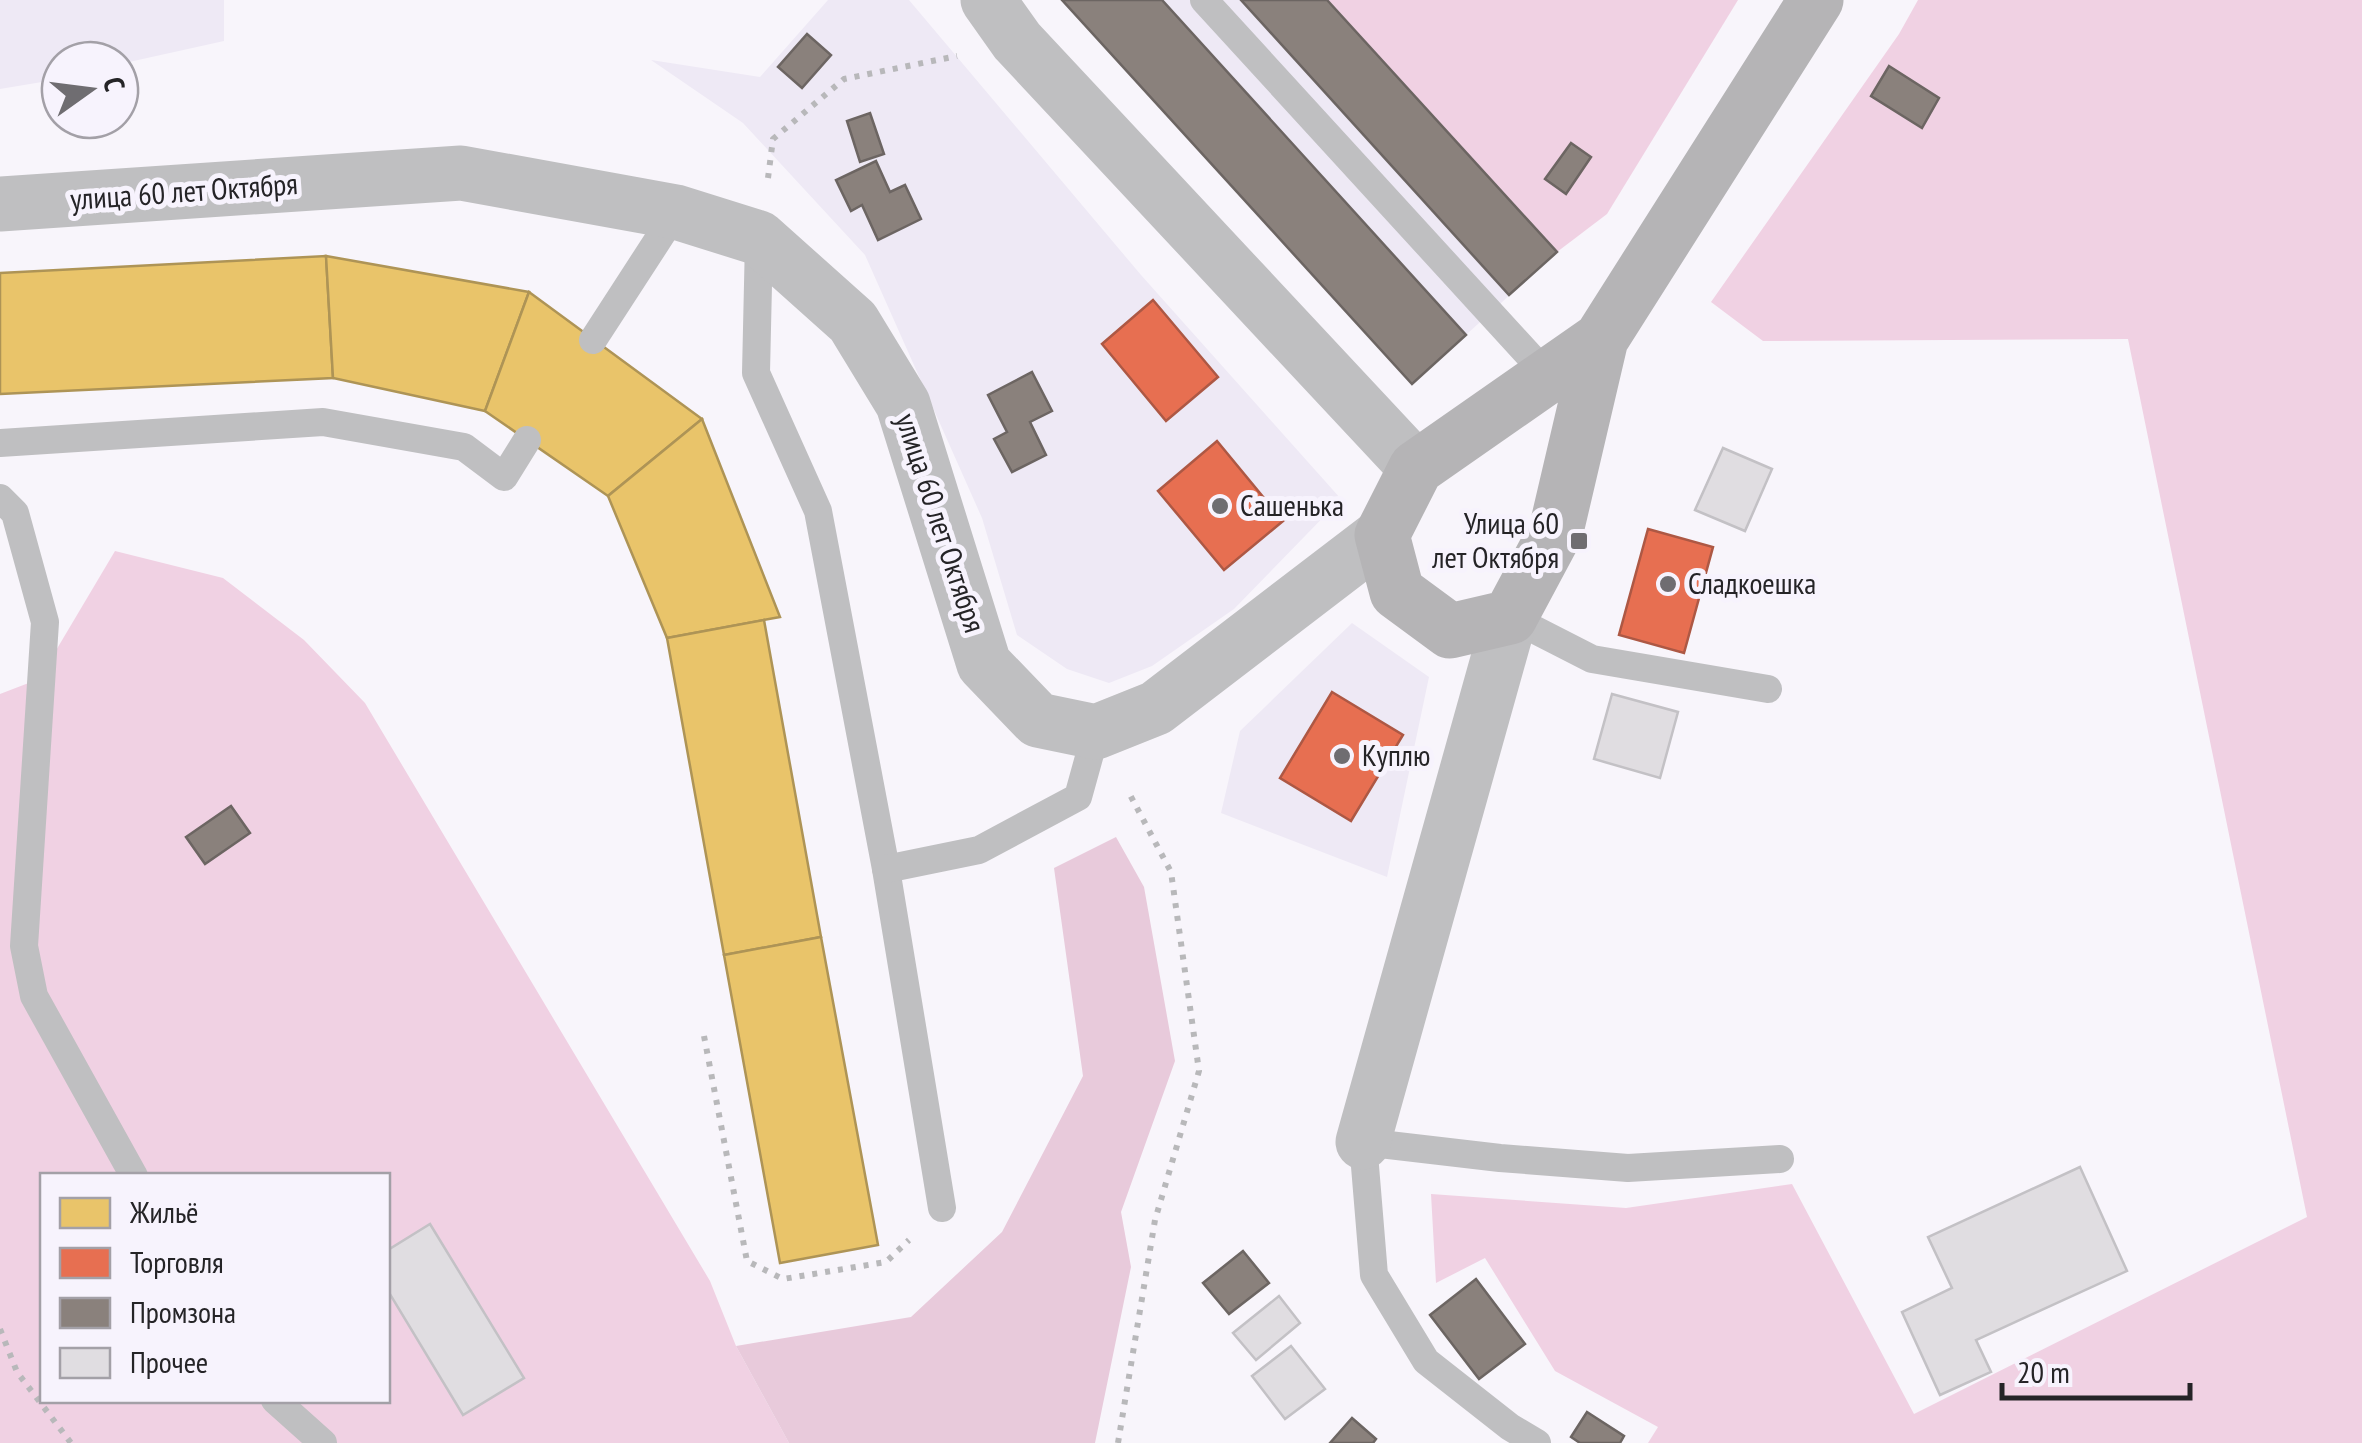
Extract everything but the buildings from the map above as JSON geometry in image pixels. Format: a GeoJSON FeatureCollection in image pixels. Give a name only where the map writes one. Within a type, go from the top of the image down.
{"type":"FeatureCollection","features":[{"type":"Feature","properties":{"kind":"street"},"geometry":{"type":"LineString","coordinates":[[988,0],[1017,42],[1416,468]]}},
{"type":"Feature","properties":{"kind":"street"},"geometry":{"type":"LineString","coordinates":[[1364,1142],[1510,616],[1556,531],[1601,340],[1816,0]]}},
{"type":"Feature","properties":{"kind":"street","name":"улица 60 лет Октября"},"geometry":{"type":"LineString","coordinates":[[0,204],[460,174],[676,212],[760,238],[852,322],[903,404],[984,664],[1038,720],[1096,732]]}},
{"type":"Feature","properties":{"kind":"street"},"geometry":{"type":"LineString","coordinates":[[1096,732],[1156,708],[1382,535],[1416,468],[1601,340]]}},
{"type":"Feature","properties":{"kind":"street"},"geometry":{"type":"LineString","coordinates":[[1382,535],[1396,592],[1450,630],[1510,616]]}},
{"type":"Feature","properties":{"kind":"lane"},"geometry":{"type":"LineString","coordinates":[[1204,0],[1548,376]]}},
{"type":"Feature","properties":{"kind":"lane"},"geometry":{"type":"LineString","coordinates":[[593,340],[676,212]]}},
{"type":"Feature","properties":{"kind":"lane"},"geometry":{"type":"LineString","coordinates":[[760,238],[756,372],[818,511],[886,869],[942,1208]]}},
{"type":"Feature","properties":{"kind":"lane"},"geometry":{"type":"LineString","coordinates":[[0,443],[323,422],[464,447],[504,477],[527,440]]}},
{"type":"Feature","properties":{"kind":"lane"},"geometry":{"type":"LineString","coordinates":[[0,498],[14,513],[45,622],[24,946],[34,996],[132,1173]]}},
{"type":"Feature","properties":{"kind":"lane"},"geometry":{"type":"LineString","coordinates":[[1510,616],[1592,659],[1768,689]]}},
{"type":"Feature","properties":{"kind":"lane"},"geometry":{"type":"LineString","coordinates":[[886,869],[979,850],[1078,796],[1096,732]]}},
{"type":"Feature","properties":{"kind":"lane"},"geometry":{"type":"LineString","coordinates":[[1537,1443],[1426,1361],[1374,1275],[1364,1142],[1628,1168],[1780,1159]]}},
{"type":"Feature","properties":{"kind":"lane"},"geometry":{"type":"LineString","coordinates":[[278,1403],[323,1443]]}},
{"type":"Feature","properties":{"kind":"path"},"geometry":{"type":"LineString","coordinates":[[760,238],[774,139],[844,79],[969,54]]}},
{"type":"Feature","properties":{"kind":"path"},"geometry":{"type":"LineString","coordinates":[[1096,732],[1171,872],[1199,1072],[1155,1220],[1118,1443]]}},
{"type":"Feature","properties":{"kind":"path"},"geometry":{"type":"LineString","coordinates":[[704,1036],[747,1261],[783,1279],[886,1262],[942,1208]]}},
{"type":"Feature","properties":{"kind":"path"},"geometry":{"type":"LineString","coordinates":[[0,1330],[17,1372],[40,1403]]}},
{"type":"Feature","properties":{"kind":"path"},"geometry":{"type":"LineString","coordinates":[[40,1403],[70,1443]]}},
{"type":"Feature","properties":{"kind":"shaded area"},"geometry":{"type":"Polygon","coordinates":[[[0,0],[224,0],[224,41],[140,60],[140,40],[40,40],[40,82],[0,89],[0,0]]]}},
{"type":"Feature","properties":{"kind":"shaded area"},"geometry":{"type":"Polygon","coordinates":[[[828,0],[909,0],[1141,275],[1341,499],[1234,609],[1152,666],[1109,683],[1067,669],[1017,635],[982,518],[865,255],[743,123],[651,60],[760,77],[828,0]]]}},
{"type":"Feature","properties":{"kind":"shaded area"},"geometry":{"type":"Polygon","coordinates":[[[1062,0],[1327,0],[1557,252],[1412,384],[1062,0]]]}},
{"type":"Feature","properties":{"kind":"shaded area"},"geometry":{"type":"Polygon","coordinates":[[[1327,0],[1738,0],[1607,214],[1557,252],[1327,0]]]}},
{"type":"Feature","properties":{"kind":"shaded area"},"geometry":{"type":"Polygon","coordinates":[[[1918,0],[2362,0],[2362,1443],[1648,1443],[1658,1427],[1555,1371],[1485,1258],[1436,1283],[1431,1194],[1626,1208],[1792,1184],[1914,1414],[2307,1217],[2128,339],[1763,341],[1711,302],[1899,34],[1918,0]]]}},
{"type":"Feature","properties":{"kind":"shaded area"},"geometry":{"type":"Polygon","coordinates":[[[115,551],[223,578],[304,640],[365,703],[710,1281],[736,1346],[789,1443],[0,1443],[0,694],[39,679],[115,551]]]}},
{"type":"Feature","properties":{"kind":"shaded area"},"geometry":{"type":"Polygon","coordinates":[[[1352,623],[1429,677],[1387,877],[1221,813],[1240,731],[1352,623]]]}},
{"type":"Feature","properties":{"kind":"shaded area"},"geometry":{"type":"Polygon","coordinates":[[[1116,837],[1144,887],[1175,1061],[1121,1212],[1131,1267],[1095,1443],[789,1443],[736,1346],[911,1317],[1002,1232],[1083,1076],[1054,868],[1116,837]]]}},
{"type":"Feature","properties":{"kind":"place","name":"Сашенька"},"geometry":{"type":"Point","coordinates":[1220,506]}},
{"type":"Feature","properties":{"kind":"place","name":"Улица 60 лет Октября"},"geometry":{"type":"Point","coordinates":[1579,541]}},
{"type":"Feature","properties":{"kind":"place","name":"Сладкоешка"},"geometry":{"type":"Point","coordinates":[1668,584]}},
{"type":"Feature","properties":{"kind":"place","name":"Куплю"},"geometry":{"type":"Point","coordinates":[1342,756]}}]}
